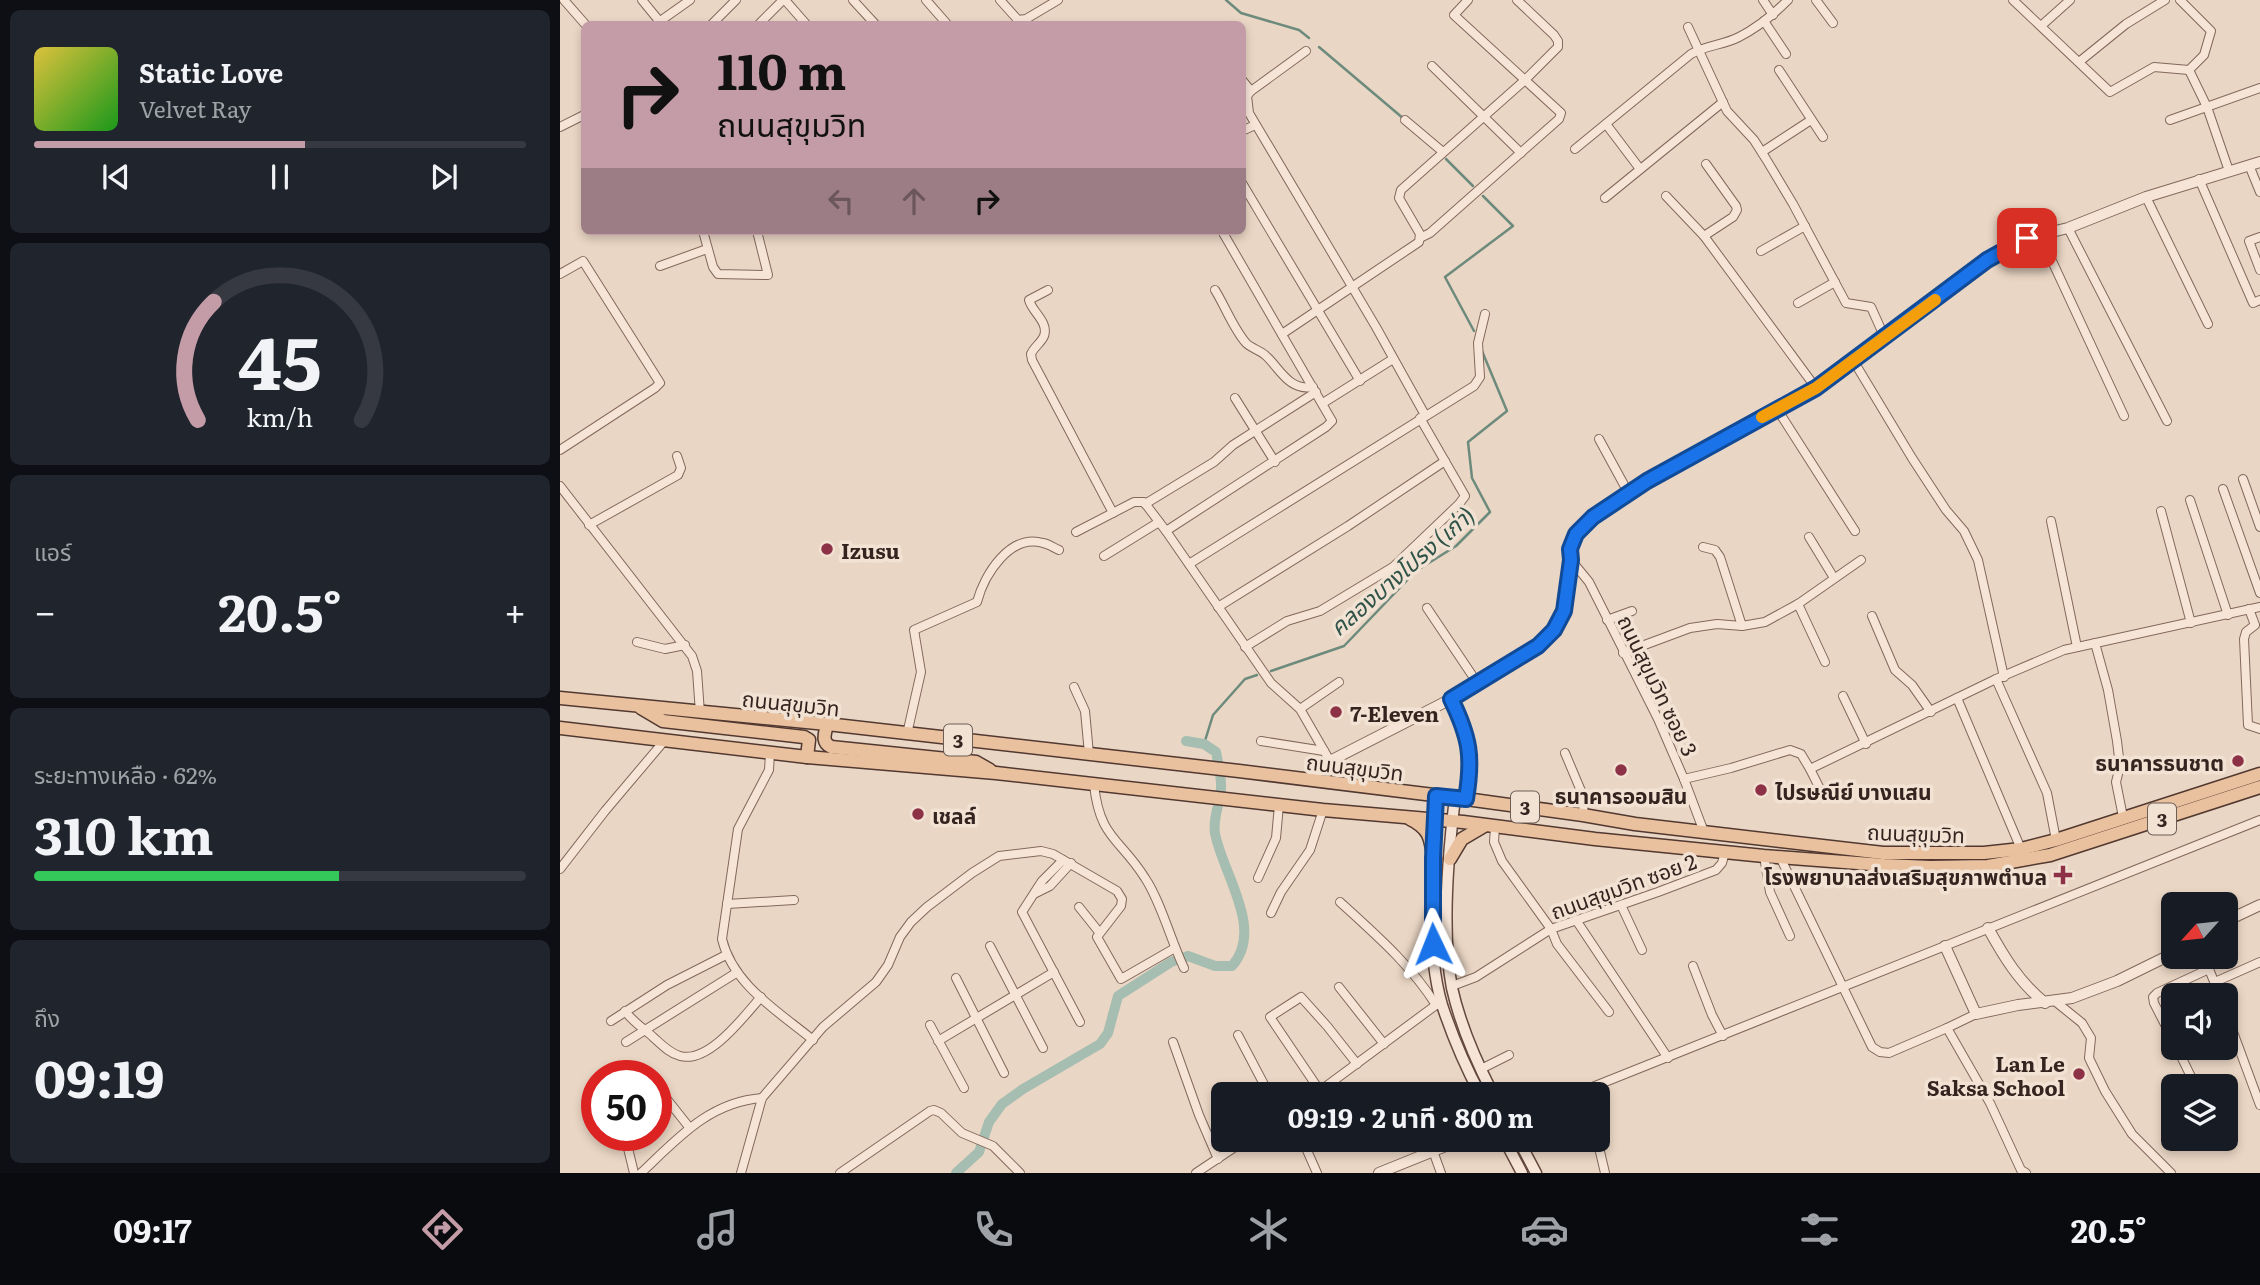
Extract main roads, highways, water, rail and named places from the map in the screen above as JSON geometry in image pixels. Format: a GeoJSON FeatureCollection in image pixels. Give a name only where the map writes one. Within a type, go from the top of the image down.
{"type":"FeatureCollection","features":[{"type":"Feature","properties":{"kind":"main road","name":"ถนนสุขุมวิท"},"geometry":{"type":"LineString","coordinates":[[560,698],[827,724],[1239,771],[1635,824],[1883,853],[1984,853],[2021,849],[2260,774]]}},
{"type":"Feature","properties":{"kind":"main road"},"geometry":{"type":"LineString","coordinates":[[635,705],[663,721],[804,737],[809,740],[810,745],[807,757]]}},
{"type":"Feature","properties":{"kind":"main road"},"geometry":{"type":"LineString","coordinates":[[827,724],[824,740],[831,747],[976,762],[996,773]]}},
{"type":"Feature","properties":{"kind":"main road","name":"ถนนสุขุมวิท"},"geometry":{"type":"LineString","coordinates":[[560,728],[807,757],[996,773],[1724,852],[1930,867],[1988,866],[2050,855],[2260,787]]}},
{"type":"Feature","properties":{"kind":"main road"},"geometry":{"type":"LineString","coordinates":[[1436,796],[1433,944],[1439,1004],[1475,1082]]}},
{"type":"Feature","properties":{"kind":"main road"},"geometry":{"type":"LineString","coordinates":[[1461,799],[1452,821],[1450,859],[1448,934],[1452,986],[1457,1008],[1487,1082]]}},
{"type":"Feature","properties":{"kind":"main road"},"geometry":{"type":"LineString","coordinates":[[1406,817],[1425,828],[1430,835],[1433,858]]}},
{"type":"Feature","properties":{"kind":"main road"},"geometry":{"type":"LineString","coordinates":[[1450,859],[1468,833],[1490,826]]}},
{"type":"Feature","properties":{"kind":"main road"},"geometry":{"type":"LineString","coordinates":[[1511,1152],[1522,1173]]}},
{"type":"Feature","properties":{"kind":"main road"},"geometry":{"type":"LineString","coordinates":[[1525,1152],[1536,1173]]}},
{"type":"Feature","properties":{"kind":"waterway","name":"คลองบางโปรง (เก่า)"},"geometry":{"type":"LineString","coordinates":[[1226,0],[1241,13],[1299,30],[1309,38]]}},
{"type":"Feature","properties":{"kind":"waterway","name":"คลองบางโปรง (เก่า)"},"geometry":{"type":"LineString","coordinates":[[1319,47],[1404,119]]}},
{"type":"Feature","properties":{"kind":"waterway","name":"คลองบางโปรง (เก่า)"},"geometry":{"type":"LineString","coordinates":[[1446,159],[1473,186]]}},
{"type":"Feature","properties":{"kind":"waterway","name":"คลองบางโปรง (เก่า)"},"geometry":{"type":"LineString","coordinates":[[1474,331],[1445,277],[1513,226],[1483,196]]}},
{"type":"Feature","properties":{"kind":"waterway","name":"คลองบางโปรง (เก่า)"},"geometry":{"type":"LineString","coordinates":[[1271,671],[1344,646],[1416,571],[1456,546],[1490,512],[1472,478],[1468,442],[1507,411],[1482,351]]}},
{"type":"Feature","properties":{"kind":"waterway","name":"คลองบางโปรง (เก่า)"},"geometry":{"type":"LineString","coordinates":[[1204,744],[1213,715],[1245,679],[1257,675]]}},
{"type":"Feature","properties":{"kind":"waterway"},"geometry":{"type":"LineString","coordinates":[[956,1173],[979,1152],[989,1122],[1002,1104],[1100,1044],[1108,1033],[1118,996],[1171,962],[1188,956],[1215,966],[1232,966],[1241,951],[1243,918],[1215,833],[1221,785],[1216,752],[1204,744],[1186,741]]}},
{"type":"Feature","properties":{"kind":"place","name":"Izusu"},"geometry":{"type":"Point","coordinates":[827,549]}},
{"type":"Feature","properties":{"kind":"place","name":"7-Eleven"},"geometry":{"type":"Point","coordinates":[1336,712]}},
{"type":"Feature","properties":{"kind":"place","name":"ธนาคารธนชาต"},"geometry":{"type":"Point","coordinates":[2238,761]}},
{"type":"Feature","properties":{"kind":"place","name":"ธนาคารออมสิน"},"geometry":{"type":"Point","coordinates":[1621,770]}},
{"type":"Feature","properties":{"kind":"place","name":"ไปรษณีย์ บางแสน"},"geometry":{"type":"Point","coordinates":[1761,790]}},
{"type":"Feature","properties":{"kind":"place","name":"เชลล์"},"geometry":{"type":"Point","coordinates":[918,814]}},
{"type":"Feature","properties":{"kind":"place","name":"โรงพยาบาลส่งเสริมสุขภาพตำบล"},"geometry":{"type":"Point","coordinates":[2063,875]}},
{"type":"Feature","properties":{"kind":"place","name":"Lan Le Saksa School"},"geometry":{"type":"Point","coordinates":[2079,1074]}}]}
